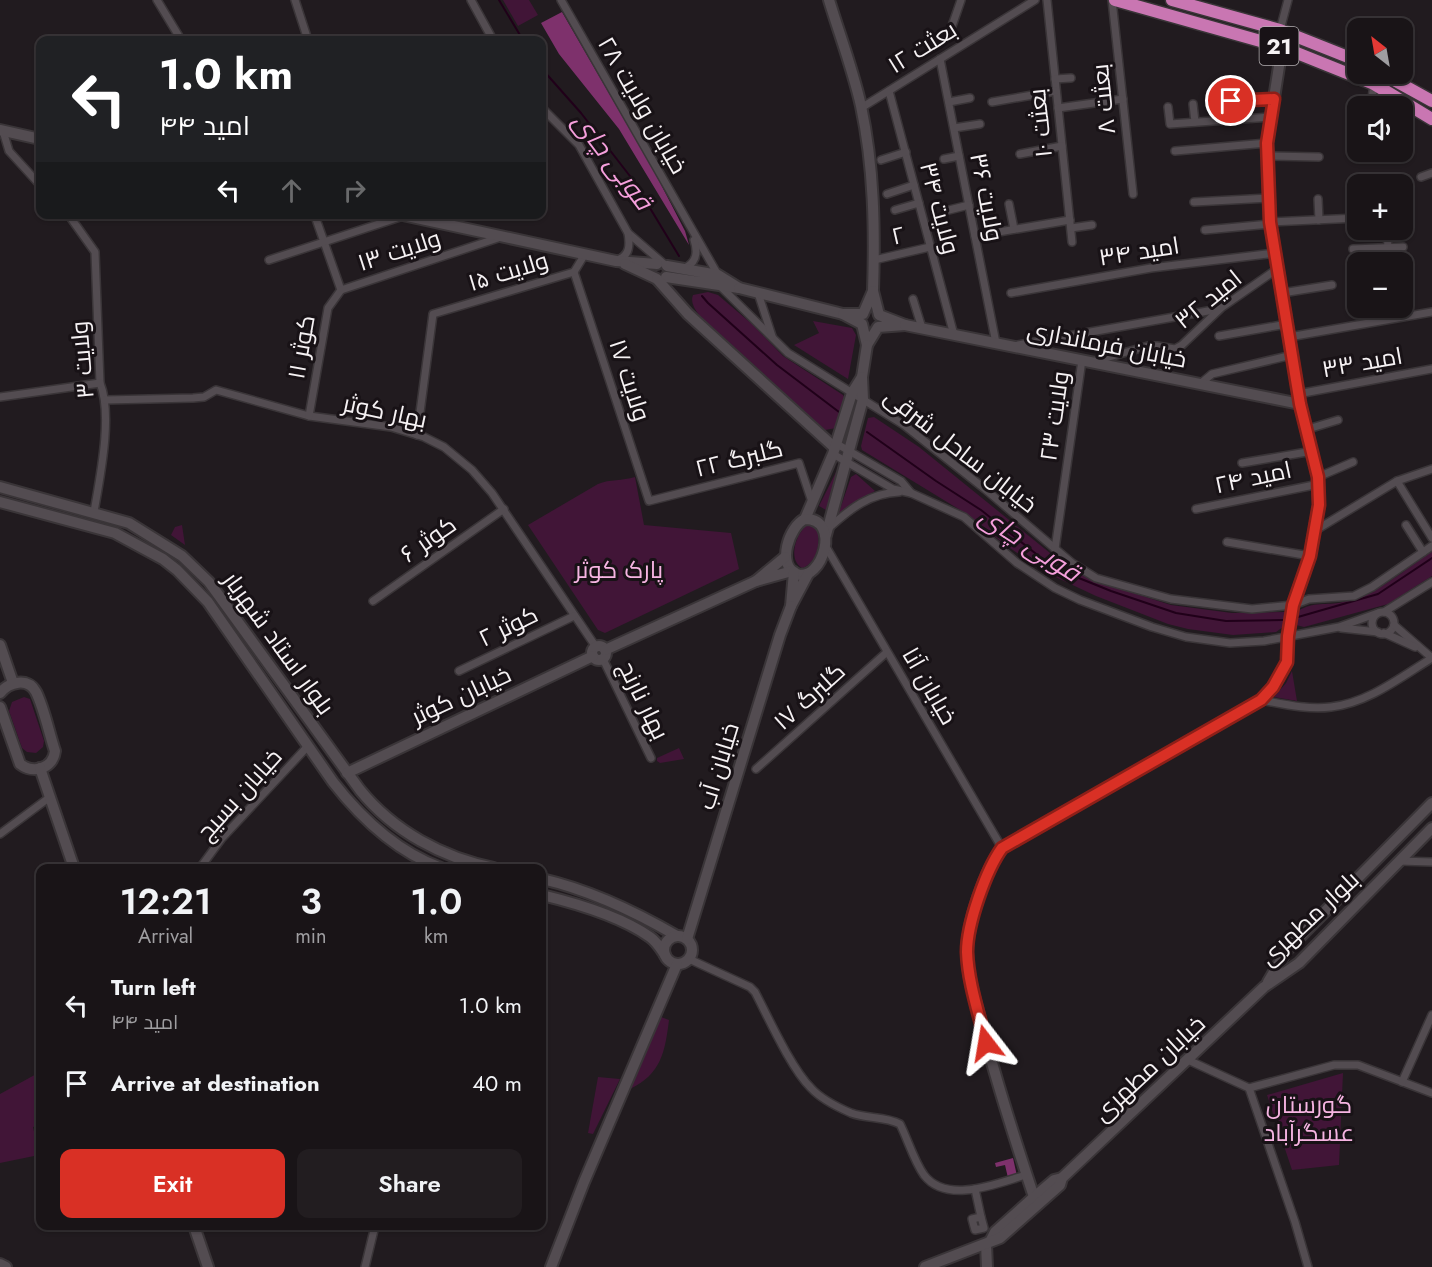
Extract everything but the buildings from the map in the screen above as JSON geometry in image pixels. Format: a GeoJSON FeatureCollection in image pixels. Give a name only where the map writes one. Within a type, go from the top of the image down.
{"type":"FeatureCollection","features":[{"type":"Feature","properties":{"kind":"highway","name":"21"},"geometry":{"type":"LineString","coordinates":[[1113,0],[1282,47],[1347,73]]}},
{"type":"Feature","properties":{"kind":"highway","name":"21"},"geometry":{"type":"LineString","coordinates":[[1172,0],[1280,30],[1347,57]]}},
{"type":"Feature","properties":{"kind":"highway","name":"21"},"geometry":{"type":"LineString","coordinates":[[1374,84],[1432,118]]}},
{"type":"Feature","properties":{"kind":"highway"},"geometry":{"type":"LineString","coordinates":[[1401,84],[1432,101]]}},
{"type":"Feature","properties":{"kind":"main road"},"geometry":{"type":"LineString","coordinates":[[822,0],[834,16]]}},
{"type":"Feature","properties":{"kind":"main road"},"geometry":{"type":"LineString","coordinates":[[830,0],[849,59],[861,108],[874,199],[873,291],[881,321],[867,345]]}},
{"type":"Feature","properties":{"kind":"main road"},"geometry":{"type":"LineString","coordinates":[[834,16],[835,0]]}},
{"type":"Feature","properties":{"kind":"main road"},"geometry":{"type":"LineString","coordinates":[[1034,1197],[986,1043],[975,1000],[967,952],[975,913],[987,874],[1002,848],[1261,700],[1285,668],[1289,654],[1288,636],[1293,605],[1310,556],[1316,530],[1318,481],[1308,429],[1299,399],[1270,223],[1267,143],[1282,47]]}},
{"type":"Feature","properties":{"kind":"main road"},"geometry":{"type":"LineString","coordinates":[[2,131],[36,138]]}},
{"type":"Feature","properties":{"kind":"main road"},"geometry":{"type":"LineString","coordinates":[[420,219],[663,273],[718,280]]}},
{"type":"Feature","properties":{"kind":"main road"},"geometry":{"type":"LineString","coordinates":[[663,273],[682,269],[739,288],[863,319],[869,330],[878,327]]}},
{"type":"Feature","properties":{"kind":"main road"},"geometry":{"type":"LineString","coordinates":[[663,273],[688,314],[835,449]]}},
{"type":"Feature","properties":{"kind":"main road"},"geometry":{"type":"LineString","coordinates":[[663,273],[688,314]]}},
{"type":"Feature","properties":{"kind":"main road"},"geometry":{"type":"LineString","coordinates":[[826,536],[817,521],[805,519],[799,522],[793,529],[785,557],[788,567],[793,572],[807,574],[817,568],[826,536],[846,461],[850,450],[862,399],[862,377],[867,345],[863,319],[873,291]]}},
{"type":"Feature","properties":{"kind":"main road"},"geometry":{"type":"LineString","coordinates":[[863,319],[873,311],[879,315]]}},
{"type":"Feature","properties":{"kind":"main road","name":"خیابان فرمانداری"},"geometry":{"type":"LineString","coordinates":[[879,315],[905,325],[954,335],[1200,384],[1299,399]]}},
{"type":"Feature","properties":{"kind":"main road","name":"خیابان فرمانداری"},"geometry":{"type":"LineString","coordinates":[[878,327],[905,325]]}},
{"type":"Feature","properties":{"kind":"main road"},"geometry":{"type":"LineString","coordinates":[[805,519],[835,449],[852,393],[862,377]]}},
{"type":"Feature","properties":{"kind":"main road","name":"بلوار استاد شهریار"},"geometry":{"type":"LineString","coordinates":[[0,487],[129,523],[192,564],[214,588],[366,798],[386,818],[421,840],[453,857],[479,864]]}},
{"type":"Feature","properties":{"kind":"main road","name":"بلوار استاد شهریار"},"geometry":{"type":"LineString","coordinates":[[0,502],[91,525],[133,541],[164,559],[185,577],[208,602],[342,793],[373,826],[409,852],[433,864]]}},
{"type":"Feature","properties":{"kind":"main road"},"geometry":{"type":"LineString","coordinates":[[91,525],[94,512]]}},
{"type":"Feature","properties":{"kind":"main road","name":"خیابان کوثر"},"geometry":{"type":"LineString","coordinates":[[756,581],[785,557]]}},
{"type":"Feature","properties":{"kind":"main road","name":"خیابان کوثر"},"geometry":{"type":"LineString","coordinates":[[347,773],[756,581],[793,572]]}},
{"type":"Feature","properties":{"kind":"main road","name":"خیابان آب"},"geometry":{"type":"LineString","coordinates":[[791,606],[793,572]]}},
{"type":"Feature","properties":{"kind":"main road","name":"خیابان آب"},"geometry":{"type":"LineString","coordinates":[[682,937],[780,635],[807,574]]}},
{"type":"Feature","properties":{"kind":"main road"},"geometry":{"type":"LineString","coordinates":[[0,645],[8,684]]}},
{"type":"Feature","properties":{"kind":"main road"},"geometry":{"type":"LineString","coordinates":[[0,693],[8,684],[24,682],[35,690],[55,751],[54,758],[49,764],[29,769],[18,761],[0,707]]}},
{"type":"Feature","properties":{"kind":"main road"},"geometry":{"type":"LineString","coordinates":[[274,697],[286,688]]}},
{"type":"Feature","properties":{"kind":"main road"},"geometry":{"type":"LineString","coordinates":[[40,768],[73,864]]}},
{"type":"Feature","properties":{"kind":"main road","name":"بلوار مطهری"},"geometry":{"type":"LineString","coordinates":[[1264,987],[1287,950],[1432,803]]}},
{"type":"Feature","properties":{"kind":"main road","name":"بلوار مطهری"},"geometry":{"type":"LineString","coordinates":[[1264,987],[1306,955],[1432,828]]}},
{"type":"Feature","properties":{"kind":"main road"},"geometry":{"type":"LineString","coordinates":[[452,864],[453,857]]}},
{"type":"Feature","properties":{"kind":"main road"},"geometry":{"type":"LineString","coordinates":[[546,880],[573,886],[610,900],[682,937],[692,946],[689,959],[677,964],[584,1182],[551,1267]]}},
{"type":"Feature","properties":{"kind":"main road"},"geometry":{"type":"LineString","coordinates":[[546,896],[600,913],[642,933],[655,941],[670,961],[677,964]]}},
{"type":"Feature","properties":{"kind":"main road"},"geometry":{"type":"LineString","coordinates":[[665,955],[666,943],[682,937]]}},
{"type":"Feature","properties":{"kind":"main road"},"geometry":{"type":"LineString","coordinates":[[1294,943],[1291,948],[1295,956],[1301,958],[1306,955]]}},
{"type":"Feature","properties":{"kind":"main road","name":"خیابان مطهری"},"geometry":{"type":"LineString","coordinates":[[989,1242],[995,1232],[1054,1180],[1062,1178],[1264,987]]}},
{"type":"Feature","properties":{"kind":"main road","name":"خیابان مطهری"},"geometry":{"type":"LineString","coordinates":[[925,1267],[1000,1238],[1060,1185],[1062,1178]]}},
{"type":"Feature","properties":{"kind":"main road"},"geometry":{"type":"LineString","coordinates":[[195,1230],[208,1267]]}},
{"type":"Feature","properties":{"kind":"main road"},"geometry":{"type":"LineString","coordinates":[[987,1267],[989,1242]]}},
{"type":"Feature","properties":{"kind":"street"},"geometry":{"type":"LineString","coordinates":[[157,0],[179,36]]}},
{"type":"Feature","properties":{"kind":"street"},"geometry":{"type":"LineString","coordinates":[[295,0],[307,36]]}},
{"type":"Feature","properties":{"kind":"street"},"geometry":{"type":"LineString","coordinates":[[471,0],[491,36]]}},
{"type":"Feature","properties":{"kind":"street","name":"خیابان ولایت ۲۸"},"geometry":{"type":"LineString","coordinates":[[561,0],[718,280]]}},
{"type":"Feature","properties":{"kind":"street"},"geometry":{"type":"LineString","coordinates":[[952,26],[961,0]]}},
{"type":"Feature","properties":{"kind":"street","name":"بعثت ۱۲"},"geometry":{"type":"LineString","coordinates":[[861,108],[1035,0]]}},
{"type":"Feature","properties":{"kind":"street","name":"بعثت ۱۰"},"geometry":{"type":"LineString","coordinates":[[1047,0],[1072,242]]}},
{"type":"Feature","properties":{"kind":"street","name":"بعثت ۸"},"geometry":{"type":"LineString","coordinates":[[1113,0],[1133,194]]}},
{"type":"Feature","properties":{"kind":"street"},"geometry":{"type":"LineString","coordinates":[[1280,30],[1287,0]]}},
{"type":"Feature","properties":{"kind":"street","name":"ولایت ۳۶"},"geometry":{"type":"LineString","coordinates":[[940,59],[996,343]]}},
{"type":"Feature","properties":{"kind":"street"},"geometry":{"type":"LineString","coordinates":[[1055,79],[1071,78]]}},
{"type":"Feature","properties":{"kind":"street"},"geometry":{"type":"LineString","coordinates":[[1372,96],[1374,84]]}},
{"type":"Feature","properties":{"kind":"street","name":"ولایت ۳۴"},"geometry":{"type":"LineString","coordinates":[[889,91],[954,335]]}},
{"type":"Feature","properties":{"kind":"street"},"geometry":{"type":"LineString","coordinates":[[992,102],[1056,91]]}},
{"type":"Feature","properties":{"kind":"street"},"geometry":{"type":"LineString","coordinates":[[949,102],[970,98]]}},
{"type":"Feature","properties":{"kind":"street"},"geometry":{"type":"LineString","coordinates":[[1058,108],[1123,99]]}},
{"type":"Feature","properties":{"kind":"street"},"geometry":{"type":"LineString","coordinates":[[1231,101],[1274,99]]}},
{"type":"Feature","properties":{"kind":"street"},"geometry":{"type":"LineString","coordinates":[[1193,104],[1195,122]]}},
{"type":"Feature","properties":{"kind":"street"},"geometry":{"type":"LineString","coordinates":[[1168,107],[1170,123],[1271,117]]}},
{"type":"Feature","properties":{"kind":"street"},"geometry":{"type":"LineString","coordinates":[[546,112],[579,145],[628,233],[663,273]]}},
{"type":"Feature","properties":{"kind":"street"},"geometry":{"type":"LineString","coordinates":[[954,128],[980,124]]}},
{"type":"Feature","properties":{"kind":"street"},"geometry":{"type":"LineString","coordinates":[[2,131],[9,151],[36,181]]}},
{"type":"Feature","properties":{"kind":"street"},"geometry":{"type":"LineString","coordinates":[[1175,151],[1267,143]]}},
{"type":"Feature","properties":{"kind":"street"},"geometry":{"type":"LineString","coordinates":[[1020,154],[1062,146]]}},
{"type":"Feature","properties":{"kind":"street"},"geometry":{"type":"LineString","coordinates":[[881,160],[906,152]]}},
{"type":"Feature","properties":{"kind":"street"},"geometry":{"type":"LineString","coordinates":[[944,159],[959,156]]}},
{"type":"Feature","properties":{"kind":"street"},"geometry":{"type":"LineString","coordinates":[[1267,156],[1319,157]]}},
{"type":"Feature","properties":{"kind":"street"},"geometry":{"type":"LineString","coordinates":[[1421,177],[1432,172]]}},
{"type":"Feature","properties":{"kind":"street"},"geometry":{"type":"LineString","coordinates":[[887,194],[914,184]]}},
{"type":"Feature","properties":{"kind":"street"},"geometry":{"type":"LineString","coordinates":[[1194,202],[1269,198]]}},
{"type":"Feature","properties":{"kind":"street"},"geometry":{"type":"LineString","coordinates":[[1318,199],[1318,220]]}},
{"type":"Feature","properties":{"kind":"street"},"geometry":{"type":"LineString","coordinates":[[895,210],[919,203]]}},
{"type":"Feature","properties":{"kind":"street"},"geometry":{"type":"LineString","coordinates":[[1009,204],[1014,229]]}},
{"type":"Feature","properties":{"kind":"street"},"geometry":{"type":"LineString","coordinates":[[949,210],[969,205]]}},
{"type":"Feature","properties":{"kind":"street","name":"ولایت ۳"},"geometry":{"type":"LineString","coordinates":[[72,219],[95,252],[100,382],[105,400],[103,452],[94,512]]}},
{"type":"Feature","properties":{"kind":"street"},"geometry":{"type":"LineString","coordinates":[[316,219],[341,290]]}},
{"type":"Feature","properties":{"kind":"street"},"geometry":{"type":"LineString","coordinates":[[269,260],[390,219]]}},
{"type":"Feature","properties":{"kind":"street"},"geometry":{"type":"LineString","coordinates":[[1205,230],[1347,219]]}},
{"type":"Feature","properties":{"kind":"street"},"geometry":{"type":"LineString","coordinates":[[975,236],[1070,220]]}},
{"type":"Feature","properties":{"kind":"street"},"geometry":{"type":"LineString","coordinates":[[1071,228],[1092,225]]}},
{"type":"Feature","properties":{"kind":"street","name":"خیابان ولایت ۲۸"},"geometry":{"type":"LineString","coordinates":[[682,269],[691,265],[696,257],[696,247],[690,229]]}},
{"type":"Feature","properties":{"kind":"street"},"geometry":{"type":"LineString","coordinates":[[616,261],[622,259],[627,253],[628,233]]}},
{"type":"Feature","properties":{"kind":"street","name":"ولایت ۱۳"},"geometry":{"type":"LineString","coordinates":[[341,290],[504,237]]}},
{"type":"Feature","properties":{"kind":"street"},"geometry":{"type":"LineString","coordinates":[[1388,240],[1388,248]]}},
{"type":"Feature","properties":{"kind":"street","name":"۲"},"geometry":{"type":"LineString","coordinates":[[874,260],[930,247]]}},
{"type":"Feature","properties":{"kind":"street"},"geometry":{"type":"LineString","coordinates":[[1353,249],[1403,247]]}},
{"type":"Feature","properties":{"kind":"street","name":"امید ۳۴"},"geometry":{"type":"LineString","coordinates":[[1011,293],[1151,268],[1275,253]]}},
{"type":"Feature","properties":{"kind":"street","name":"ولایت ۱۵"},"geometry":{"type":"LineString","coordinates":[[417,435],[433,314],[573,272],[585,254]]}},
{"type":"Feature","properties":{"kind":"street","name":"امید ۳۲"},"geometry":{"type":"LineString","coordinates":[[1086,361],[1148,346],[1175,350],[1221,308],[1278,269]]}},
{"type":"Feature","properties":{"kind":"street","name":"ولایت ۱۷"},"geometry":{"type":"LineString","coordinates":[[573,272],[649,501]]}},
{"type":"Feature","properties":{"kind":"street","name":"خیابان ساحل شرقی"},"geometry":{"type":"LineString","coordinates":[[718,280],[788,353],[904,425],[985,489],[1071,563],[1096,578],[1171,599],[1252,609],[1293,605],[1309,599],[1354,596],[1372,587],[1432,546]]}},
{"type":"Feature","properties":{"kind":"street"},"geometry":{"type":"LineString","coordinates":[[1282,293],[1332,285]]}},
{"type":"Feature","properties":{"kind":"street","name":"کوثر ۱۱"},"geometry":{"type":"LineString","coordinates":[[309,416],[328,308],[341,290]]}},
{"type":"Feature","properties":{"kind":"street"},"geometry":{"type":"LineString","coordinates":[[758,293],[773,338]]}},
{"type":"Feature","properties":{"kind":"street"},"geometry":{"type":"LineString","coordinates":[[913,299],[922,328]]}},
{"type":"Feature","properties":{"kind":"street"},"geometry":{"type":"LineString","coordinates":[[1012,346],[1221,308]]}},
{"type":"Feature","properties":{"kind":"street"},"geometry":{"type":"LineString","coordinates":[[1289,337],[1432,312]]}},
{"type":"Feature","properties":{"kind":"street"},"geometry":{"type":"LineString","coordinates":[[1219,336],[1287,324]]}},
{"type":"Feature","properties":{"kind":"street"},"geometry":{"type":"LineString","coordinates":[[1200,384],[1212,374],[1292,355]]}},
{"type":"Feature","properties":{"kind":"street","name":"ولایت ۲۳"},"geometry":{"type":"LineString","coordinates":[[1055,549],[1086,361]]}},
{"type":"Feature","properties":{"kind":"street","name":"امید ۳۳"},"geometry":{"type":"LineString","coordinates":[[1299,399],[1432,369]]}},
{"type":"Feature","properties":{"kind":"street"},"geometry":{"type":"LineString","coordinates":[[0,397],[100,382]]}},
{"type":"Feature","properties":{"kind":"street","name":"بهار کوثر"},"geometry":{"type":"LineString","coordinates":[[105,400],[193,398],[204,397],[216,390],[309,416],[380,425],[434,441],[454,454],[480,479],[504,510],[599,653]]}},
{"type":"Feature","properties":{"kind":"street"},"geometry":{"type":"LineString","coordinates":[[1308,429],[1338,420]]}},
{"type":"Feature","properties":{"kind":"street"},"geometry":{"type":"LineString","coordinates":[[835,449],[850,450],[900,481],[911,493]]}},
{"type":"Feature","properties":{"kind":"street"},"geometry":{"type":"LineString","coordinates":[[835,449],[846,461],[893,489],[911,493],[964,517],[1017,563],[1055,588],[1080,600],[1142,623],[1186,637],[1230,643],[1264,641],[1339,627],[1381,612],[1391,615],[1394,625],[1432,658],[1386,687],[1354,702],[1330,708],[1298,707],[1261,700]]}},
{"type":"Feature","properties":{"kind":"street"},"geometry":{"type":"LineString","coordinates":[[1242,463],[1313,452]]}},
{"type":"Feature","properties":{"kind":"street","name":"امید ۲۴"},"geometry":{"type":"LineString","coordinates":[[1196,509],[1318,481],[1353,462]]}},
{"type":"Feature","properties":{"kind":"street","name":"گلبرگ ۲۲"},"geometry":{"type":"LineString","coordinates":[[649,501],[799,464],[812,502]]}},
{"type":"Feature","properties":{"kind":"street"},"geometry":{"type":"LineString","coordinates":[[1316,530],[1397,481],[1432,469]]}},
{"type":"Feature","properties":{"kind":"street"},"geometry":{"type":"LineString","coordinates":[[1397,481],[1432,538]]}},
{"type":"Feature","properties":{"kind":"street"},"geometry":{"type":"LineString","coordinates":[[826,536],[853,508],[871,497],[888,493],[911,493]]}},
{"type":"Feature","properties":{"kind":"street","name":"کوثر ۶"},"geometry":{"type":"LineString","coordinates":[[374,601],[504,510]]}},
{"type":"Feature","properties":{"kind":"street"},"geometry":{"type":"LineString","coordinates":[[1406,525],[1423,552]]}},
{"type":"Feature","properties":{"kind":"street","name":"خیابان آنا"},"geometry":{"type":"LineString","coordinates":[[826,536],[888,652],[1002,848]]}},
{"type":"Feature","properties":{"kind":"street"},"geometry":{"type":"LineString","coordinates":[[1227,542],[1310,556]]}},
{"type":"Feature","properties":{"kind":"street"},"geometry":{"type":"LineString","coordinates":[[1381,633],[1372,625],[1373,618],[1432,582]]}},
{"type":"Feature","properties":{"kind":"street","name":"کوثر ۲"},"geometry":{"type":"LineString","coordinates":[[459,671],[574,616]]}},
{"type":"Feature","properties":{"kind":"street"},"geometry":{"type":"LineString","coordinates":[[1381,633],[1391,630],[1394,625]]}},
{"type":"Feature","properties":{"kind":"street"},"geometry":{"type":"LineString","coordinates":[[1339,627],[1381,633],[1420,649]]}},
{"type":"Feature","properties":{"kind":"street","name":"گلبرگ ۱۷"},"geometry":{"type":"LineString","coordinates":[[756,769],[888,652]]}},
{"type":"Feature","properties":{"kind":"street","name":"بهار نارنج"},"geometry":{"type":"LineString","coordinates":[[599,653],[651,758]]}},
{"type":"Feature","properties":{"kind":"street","name":"خیابان بسیج"},"geometry":{"type":"LineString","coordinates":[[203,864],[222,838],[308,746]]}},
{"type":"Feature","properties":{"kind":"street"},"geometry":{"type":"LineString","coordinates":[[0,834],[50,797]]}},
{"type":"Feature","properties":{"kind":"street"},"geometry":{"type":"LineString","coordinates":[[1399,861],[1432,862]]}},
{"type":"Feature","properties":{"kind":"street"},"geometry":{"type":"LineString","coordinates":[[689,959],[750,987],[755,992],[796,1067],[817,1093],[852,1113],[887,1119],[900,1124],[924,1174],[931,1182],[950,1189],[966,1191],[1026,1175]]}},
{"type":"Feature","properties":{"kind":"street"},"geometry":{"type":"LineString","coordinates":[[1402,1082],[1432,1015]]}},
{"type":"Feature","properties":{"kind":"street"},"geometry":{"type":"LineString","coordinates":[[1188,1060],[1249,1088],[1342,1064],[1358,1065],[1432,1093]]}},
{"type":"Feature","properties":{"kind":"street"},"geometry":{"type":"LineString","coordinates":[[1249,1088],[1308,1267]]}},
{"type":"Feature","properties":{"kind":"street"},"geometry":{"type":"LineString","coordinates":[[975,1189],[981,1217]]}},
{"type":"Feature","properties":{"kind":"street"},"geometry":{"type":"LineString","coordinates":[[365,1267],[374,1230]]}},
{"type":"Feature","properties":{"kind":"green space"},"geometry":{"type":"Polygon","coordinates":[[[503,0],[529,0],[538,15],[518,26],[503,0]]]}},
{"type":"Feature","properties":{"kind":"green space"},"geometry":{"type":"Polygon","coordinates":[[[708,292],[718,295],[752,324],[783,356],[843,395],[846,400],[836,428],[825,430],[700,316],[693,303],[693,295],[708,292]]]}},
{"type":"Feature","properties":{"kind":"green space"},"geometry":{"type":"Polygon","coordinates":[[[813,321],[852,328],[856,335],[848,379],[794,345],[819,333],[813,321]]]}},
{"type":"Feature","properties":{"kind":"green space"},"geometry":{"type":"Polygon","coordinates":[[[874,417],[919,447],[1066,566],[1111,586],[1171,605],[1232,613],[1285,612],[1283,627],[1276,632],[1233,635],[1188,629],[1168,624],[1096,596],[1047,573],[1007,546],[965,513],[862,450],[868,418],[874,417]]]}},
{"type":"Feature","properties":{"kind":"green space"},"geometry":{"type":"Polygon","coordinates":[[[839,466],[826,510],[819,506],[839,466]]]}},
{"type":"Feature","properties":{"kind":"green space"},"geometry":{"type":"Polygon","coordinates":[[[856,474],[875,491],[851,504],[838,515],[851,477],[856,474]]]}},
{"type":"Feature","properties":{"kind":"green space","name":"پارک کوثر"},"geometry":{"type":"Polygon","coordinates":[[[635,477],[644,525],[731,533],[739,569],[605,633],[598,630],[528,525],[598,484],[635,477]]]}},
{"type":"Feature","properties":{"kind":"green space"},"geometry":{"type":"Polygon","coordinates":[[[809,524],[817,529],[818,546],[811,562],[802,568],[797,564],[794,552],[800,533],[809,524]]]}},
{"type":"Feature","properties":{"kind":"green space"},"geometry":{"type":"Polygon","coordinates":[[[182,525],[185,545],[171,535],[175,527],[182,525]]]}},
{"type":"Feature","properties":{"kind":"green space"},"geometry":{"type":"Polygon","coordinates":[[[1432,551],[1432,576],[1388,604],[1304,627],[1296,625],[1298,611],[1309,606],[1343,602],[1367,594],[1390,581],[1432,551]]]}},
{"type":"Feature","properties":{"kind":"green space"},"geometry":{"type":"Polygon","coordinates":[[[1292,671],[1297,701],[1274,697],[1286,683],[1292,671]]]}},
{"type":"Feature","properties":{"kind":"green space"},"geometry":{"type":"Polygon","coordinates":[[[24,697],[30,699],[44,741],[43,747],[36,753],[27,752],[22,748],[9,711],[12,702],[24,697]]]}},
{"type":"Feature","properties":{"kind":"green space"},"geometry":{"type":"Polygon","coordinates":[[[679,748],[684,759],[660,763],[657,761],[657,758],[679,748]]]}},
{"type":"Feature","properties":{"kind":"green space"},"geometry":{"type":"Polygon","coordinates":[[[661,1017],[669,1020],[660,1061],[649,1076],[630,1089],[661,1017]]]}},
{"type":"Feature","properties":{"kind":"green space","name":"گورستان عسگرآباد"},"geometry":{"type":"Polygon","coordinates":[[[1343,1073],[1339,1165],[1292,1170],[1267,1095],[1343,1073]]]}},
{"type":"Feature","properties":{"kind":"green space"},"geometry":{"type":"Polygon","coordinates":[[[36,1074],[36,1126],[33,1127],[36,1156],[0,1163],[0,1094],[36,1074]]]}},
{"type":"Feature","properties":{"kind":"green space"},"geometry":{"type":"Polygon","coordinates":[[[598,1077],[620,1079],[593,1134],[588,1133],[598,1077]]]}},
{"type":"Feature","properties":{"kind":"shaded area"},"geometry":{"type":"Polygon","coordinates":[[[562,12],[654,171],[685,231],[689,245],[619,129],[559,54],[541,23],[562,12]]]}},
{"type":"Feature","properties":{"kind":"shaded area"},"geometry":{"type":"Polygon","coordinates":[[[1013,1158],[1017,1176],[1008,1178],[1005,1165],[996,1167],[995,1163],[1013,1158]]]}},
{"type":"Feature","properties":{"kind":"waterway","name":"قوبی چای"},"geometry":{"type":"LineString","coordinates":[[499,0],[521,36]]}},
{"type":"Feature","properties":{"kind":"waterway","name":"قوبی چای"},"geometry":{"type":"LineString","coordinates":[[546,74],[581,113],[633,180],[679,256]]}},
{"type":"Feature","properties":{"kind":"waterway","name":"قوبی چای"},"geometry":{"type":"LineString","coordinates":[[702,296],[777,365],[839,412]]}},
{"type":"Feature","properties":{"kind":"waterway","name":"قوبی چای"},"geometry":{"type":"LineString","coordinates":[[867,432],[981,510],[1050,565],[1064,572],[1176,613],[1226,621],[1283,620]]}},
{"type":"Feature","properties":{"kind":"waterway","name":"قوبی چای"},"geometry":{"type":"LineString","coordinates":[[1298,617],[1378,594],[1432,558]]}},
{"type":"Feature","properties":{"kind":"route"},"geometry":{"type":"LineString","coordinates":[[986,1043],[975,1000],[967,952],[975,913],[987,874],[1002,848],[1261,700],[1273,687],[1287,662],[1293,605],[1310,556],[1316,530],[1319,505],[1318,477],[1300,404],[1270,222],[1267,143],[1274,99],[1231,101]]}}]}
